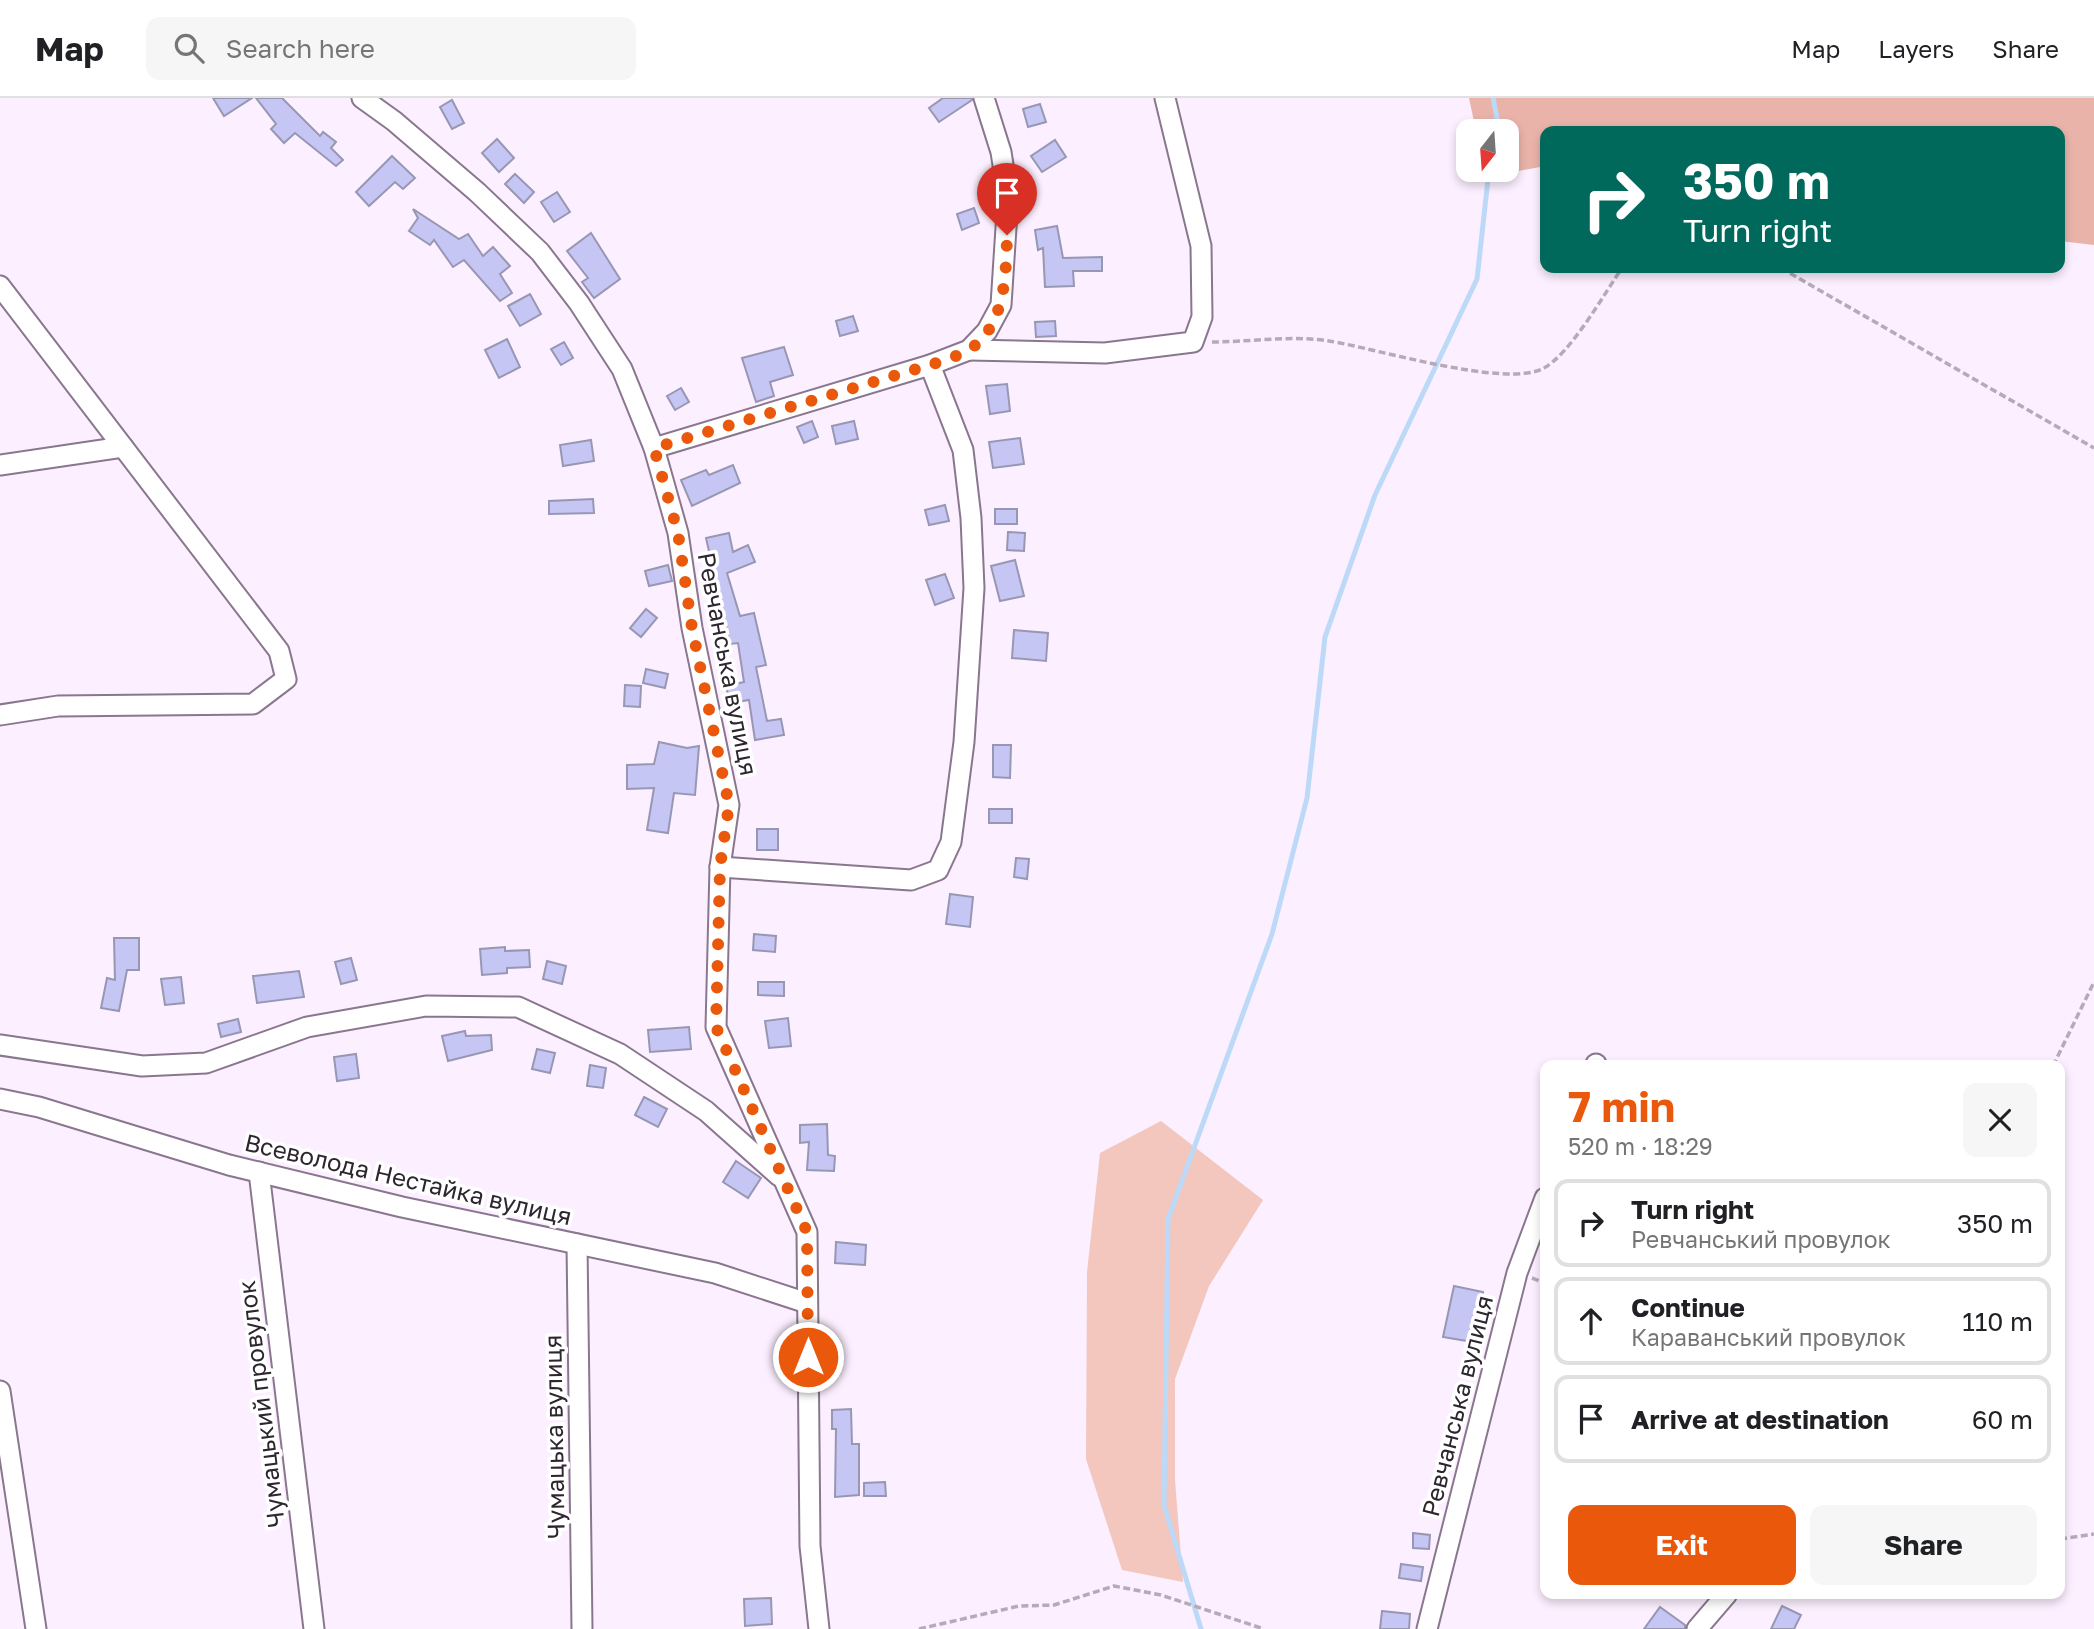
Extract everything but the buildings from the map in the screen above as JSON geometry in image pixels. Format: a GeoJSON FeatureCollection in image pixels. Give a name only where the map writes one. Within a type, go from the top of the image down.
{"type":"FeatureCollection","features":[{"type":"Feature","properties":{"kind":"street","name":"Ревчанська вулиця"},"geometry":{"type":"LineString","coordinates":[[362,98],[394,121],[477,192],[540,252],[579,303],[622,369],[654,448],[678,533],[692,628],[729,805],[720,867],[716,1027],[807,1232],[810,1546],[819,1629]]}},
{"type":"Feature","properties":{"kind":"street"},"geometry":{"type":"LineString","coordinates":[[969,350],[987,331],[1001,305],[1006,254],[1008,197],[1001,152],[984,98]]}},
{"type":"Feature","properties":{"kind":"street"},"geometry":{"type":"LineString","coordinates":[[654,448],[930,365],[969,350],[1105,353],[1193,342],[1202,317],[1201,246],[1165,98]]}},
{"type":"Feature","properties":{"kind":"street"},"geometry":{"type":"LineString","coordinates":[[0,286],[279,651],[286,679],[253,704],[58,706],[0,715]]}},
{"type":"Feature","properties":{"kind":"street"},"geometry":{"type":"LineString","coordinates":[[720,867],[911,880],[937,870],[951,842],[964,742],[974,588],[971,518],[963,450],[930,365]]}},
{"type":"Feature","properties":{"kind":"street"},"geometry":{"type":"LineString","coordinates":[[0,465],[123,447]]}},
{"type":"Feature","properties":{"kind":"street"},"geometry":{"type":"LineString","coordinates":[[0,1045],[142,1066],[206,1063],[307,1027],[426,1006],[518,1007],[620,1054],[706,1111],[785,1182]]}},
{"type":"Feature","properties":{"kind":"street","name":"Всеволода Нестайка вулиця"},"geometry":{"type":"LineString","coordinates":[[0,1099],[39,1107],[259,1172],[715,1273],[807,1303]]}},
{"type":"Feature","properties":{"kind":"street","name":"Чумацький провулок"},"geometry":{"type":"LineString","coordinates":[[259,1172],[314,1629]]}},
{"type":"Feature","properties":{"kind":"street","name":"Ревчанська вулиця"},"geometry":{"type":"LineString","coordinates":[[1427,1629],[1517,1273],[1540,1211]]}},
{"type":"Feature","properties":{"kind":"street","name":"Чумацька вулиця"},"geometry":{"type":"LineString","coordinates":[[577,1244],[582,1629]]}},
{"type":"Feature","properties":{"kind":"street"},"geometry":{"type":"LineString","coordinates":[[0,1391],[36,1629]]}},
{"type":"Feature","properties":{"kind":"street"},"geometry":{"type":"LineString","coordinates":[[1697,1629],[1723,1599]]}},
{"type":"Feature","properties":{"kind":"path"},"geometry":{"type":"LineString","coordinates":[[1193,342],[1327,341],[1461,369],[1508,373],[1543,368],[1575,337],[1619,273]]}},
{"type":"Feature","properties":{"kind":"path"},"geometry":{"type":"LineString","coordinates":[[1790,273],[2094,448]]}},
{"type":"Feature","properties":{"kind":"path"},"geometry":{"type":"LineString","coordinates":[[2056,1060],[2094,982]]}},
{"type":"Feature","properties":{"kind":"path"},"geometry":{"type":"LineString","coordinates":[[2065,1538],[2094,1534]]}},
{"type":"Feature","properties":{"kind":"path"},"geometry":{"type":"LineString","coordinates":[[919,1629],[1019,1606],[1054,1605],[1114,1586],[1182,1602],[1264,1629]]}},
{"type":"Feature","properties":{"kind":"shaded area"},"geometry":{"type":"Polygon","coordinates":[[[1469,98],[2094,98],[2094,245],[2065,242],[2065,126],[1540,126],[1540,167],[1519,171],[1519,119],[1473,119],[1469,98]]]}},
{"type":"Feature","properties":{"kind":"shaded area"},"geometry":{"type":"Polygon","coordinates":[[[1161,1121],[1263,1200],[1209,1286],[1175,1379],[1175,1480],[1183,1582],[1122,1570],[1086,1459],[1087,1272],[1100,1153],[1161,1121]]]}},
{"type":"Feature","properties":{"kind":"waterway"},"geometry":{"type":"LineString","coordinates":[[1493,98],[1497,119]]}},
{"type":"Feature","properties":{"kind":"waterway"},"geometry":{"type":"LineString","coordinates":[[1201,1629],[1164,1505],[1168,1219],[1272,934],[1307,798],[1325,637],[1375,495],[1477,279],[1488,182]]}},
{"type":"Feature","properties":{"kind":"route"},"geometry":{"type":"LineString","coordinates":[[808,1357],[807,1232],[716,1027],[720,867],[729,805],[692,628],[678,533],[654,448],[930,365],[969,350],[987,331],[1001,305],[1007,235]]}}]}
